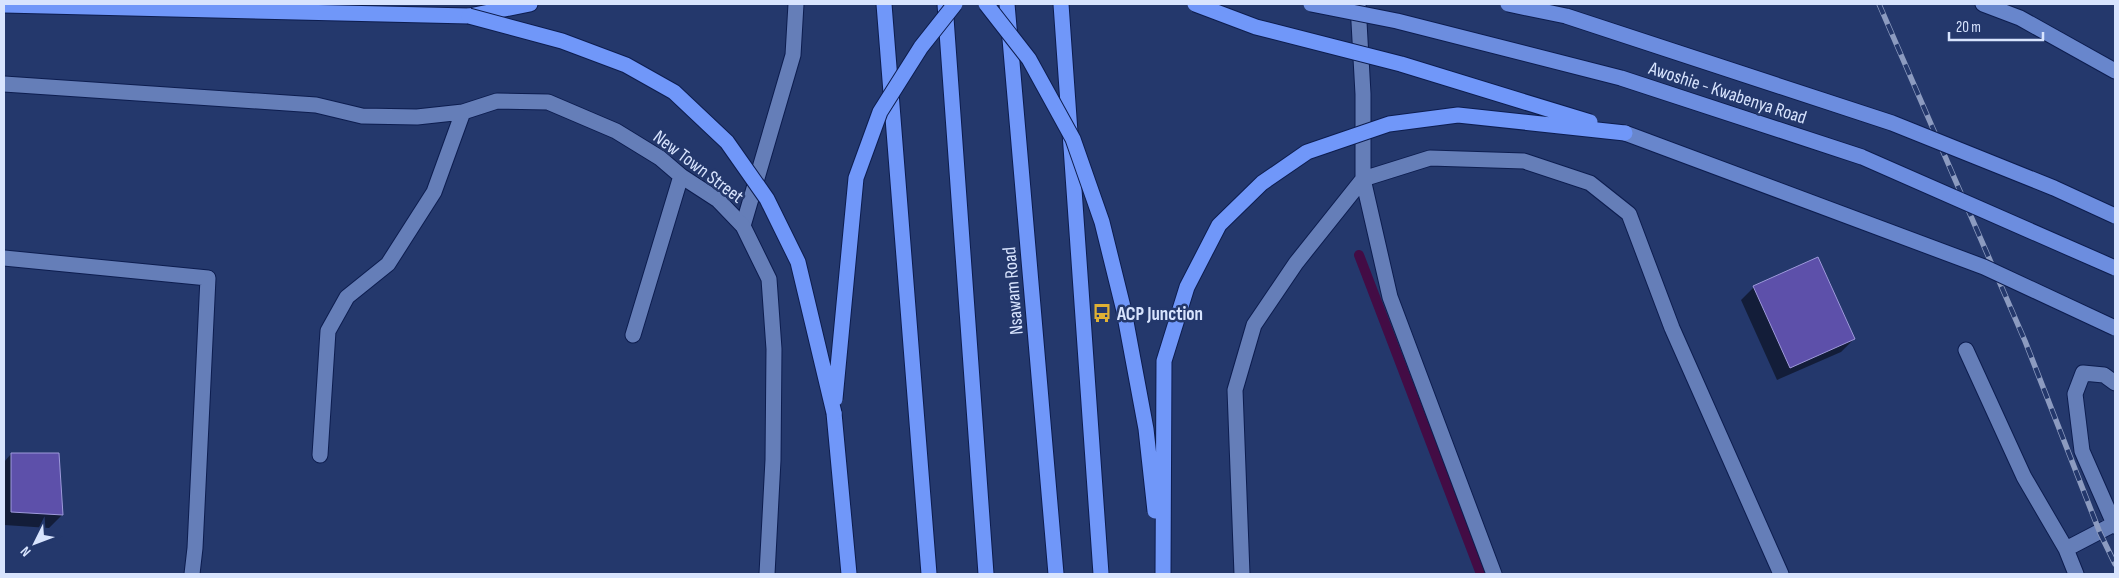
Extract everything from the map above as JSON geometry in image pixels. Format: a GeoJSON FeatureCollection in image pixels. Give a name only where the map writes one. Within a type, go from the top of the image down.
{"type":"FeatureCollection","features":[{"type":"Feature","properties":{"kind":"highway"},"geometry":{"type":"LineString","coordinates":[[4,5],[469,16],[530,4]]}},
{"type":"Feature","properties":{"kind":"highway"},"geometry":{"type":"LineString","coordinates":[[884,4],[929,574]]}},
{"type":"Feature","properties":{"kind":"highway"},"geometry":{"type":"LineString","coordinates":[[945,4],[986,574]]}},
{"type":"Feature","properties":{"kind":"highway"},"geometry":{"type":"LineString","coordinates":[[834,413],[856,178],[880,112],[921,47],[955,4]]}},
{"type":"Feature","properties":{"kind":"highway"},"geometry":{"type":"LineString","coordinates":[[986,4],[1029,59],[1073,139],[1102,222],[1124,311],[1146,429],[1163,574]]}},
{"type":"Feature","properties":{"kind":"highway","name":"Nsawam Road"},"geometry":{"type":"LineString","coordinates":[[1007,4],[1056,574]]}},
{"type":"Feature","properties":{"kind":"highway"},"geometry":{"type":"LineString","coordinates":[[1062,4],[1101,574]]}},
{"type":"Feature","properties":{"kind":"highway"},"geometry":{"type":"LineString","coordinates":[[1195,4],[1256,27],[1401,64],[1625,133]]}},
{"type":"Feature","properties":{"kind":"highway"},"geometry":{"type":"LineString","coordinates":[[469,16],[562,41],[626,64],[674,92],[727,142],[767,199],[798,262],[834,413],[849,574]]}},
{"type":"Feature","properties":{"kind":"highway"},"geometry":{"type":"LineString","coordinates":[[1163,574],[1164,361],[1187,287],[1219,225],[1262,183],[1307,152],[1389,124],[1458,115],[1625,133]]}},
{"type":"Feature","properties":{"kind":"main road","name":"Awoshie - Kwabenya Road"},"geometry":{"type":"LineString","coordinates":[[1311,4],[1397,21],[1621,78],[1862,156],[2115,268]]}},
{"type":"Feature","properties":{"kind":"main road","name":"Awoshie - Kwabenya Road"},"geometry":{"type":"LineString","coordinates":[[1508,4],[1566,16],[1892,123],[2054,188],[2115,216]]}},
{"type":"Feature","properties":{"kind":"street"},"geometry":{"type":"LineString","coordinates":[[743,226],[793,55],[796,4]]}},
{"type":"Feature","properties":{"kind":"street"},"geometry":{"type":"LineString","coordinates":[[1358,4],[1363,94],[1363,178],[1390,297],[1494,574]]}},
{"type":"Feature","properties":{"kind":"street"},"geometry":{"type":"LineString","coordinates":[[1983,4],[2020,18],[2115,71]]}},
{"type":"Feature","properties":{"kind":"street","name":"New Town Street"},"geometry":{"type":"LineString","coordinates":[[4,84],[316,105],[362,116],[417,117],[463,112],[497,101],[548,102],[616,131],[660,158],[681,176],[718,200],[743,226],[769,280],[774,349],[773,460],[767,574]]}},
{"type":"Feature","properties":{"kind":"street"},"geometry":{"type":"LineString","coordinates":[[320,455],[328,331],[347,297],[388,264],[434,192],[463,112]]}},
{"type":"Feature","properties":{"kind":"street"},"geometry":{"type":"LineString","coordinates":[[1625,133],[1984,267],[2115,328]]}},
{"type":"Feature","properties":{"kind":"street"},"geometry":{"type":"LineString","coordinates":[[1242,574],[1235,390],[1254,325],[1296,263],[1363,178],[1430,158],[1524,161],[1590,182],[1629,214],[1672,328],[1781,574]]}},
{"type":"Feature","properties":{"kind":"street"},"geometry":{"type":"LineString","coordinates":[[633,335],[681,176]]}},
{"type":"Feature","properties":{"kind":"street"},"geometry":{"type":"LineString","coordinates":[[4,258],[208,278],[195,548],[192,574]]}},
{"type":"Feature","properties":{"kind":"street"},"geometry":{"type":"LineString","coordinates":[[1966,350],[2024,477],[2066,549],[2076,574]]}},
{"type":"Feature","properties":{"kind":"street"},"geometry":{"type":"LineString","coordinates":[[2066,549],[2115,525],[2082,451],[2075,394],[2084,373],[2104,375],[2115,383]]}},
{"type":"Feature","properties":{"kind":"building"},"geometry":{"type":"Polygon","coordinates":[[[1818,257],[1855,339],[1790,368],[1753,286],[1818,257]]]}},
{"type":"Feature","properties":{"kind":"building"},"geometry":{"type":"Polygon","coordinates":[[[11,453],[59,453],[63,515],[11,512],[11,453]]]}},
{"type":"Feature","properties":{"kind":"waterway"},"geometry":{"type":"LineString","coordinates":[[1359,255],[1481,574]]}},
{"type":"Feature","properties":{"kind":"railway"},"geometry":{"type":"LineString","coordinates":[[1879,4],[2025,341],[2100,533],[2115,564]]}},
{"type":"Feature","properties":{"kind":"place","name":"ACP Junction"},"geometry":{"type":"Point","coordinates":[1102,313]}}]}
